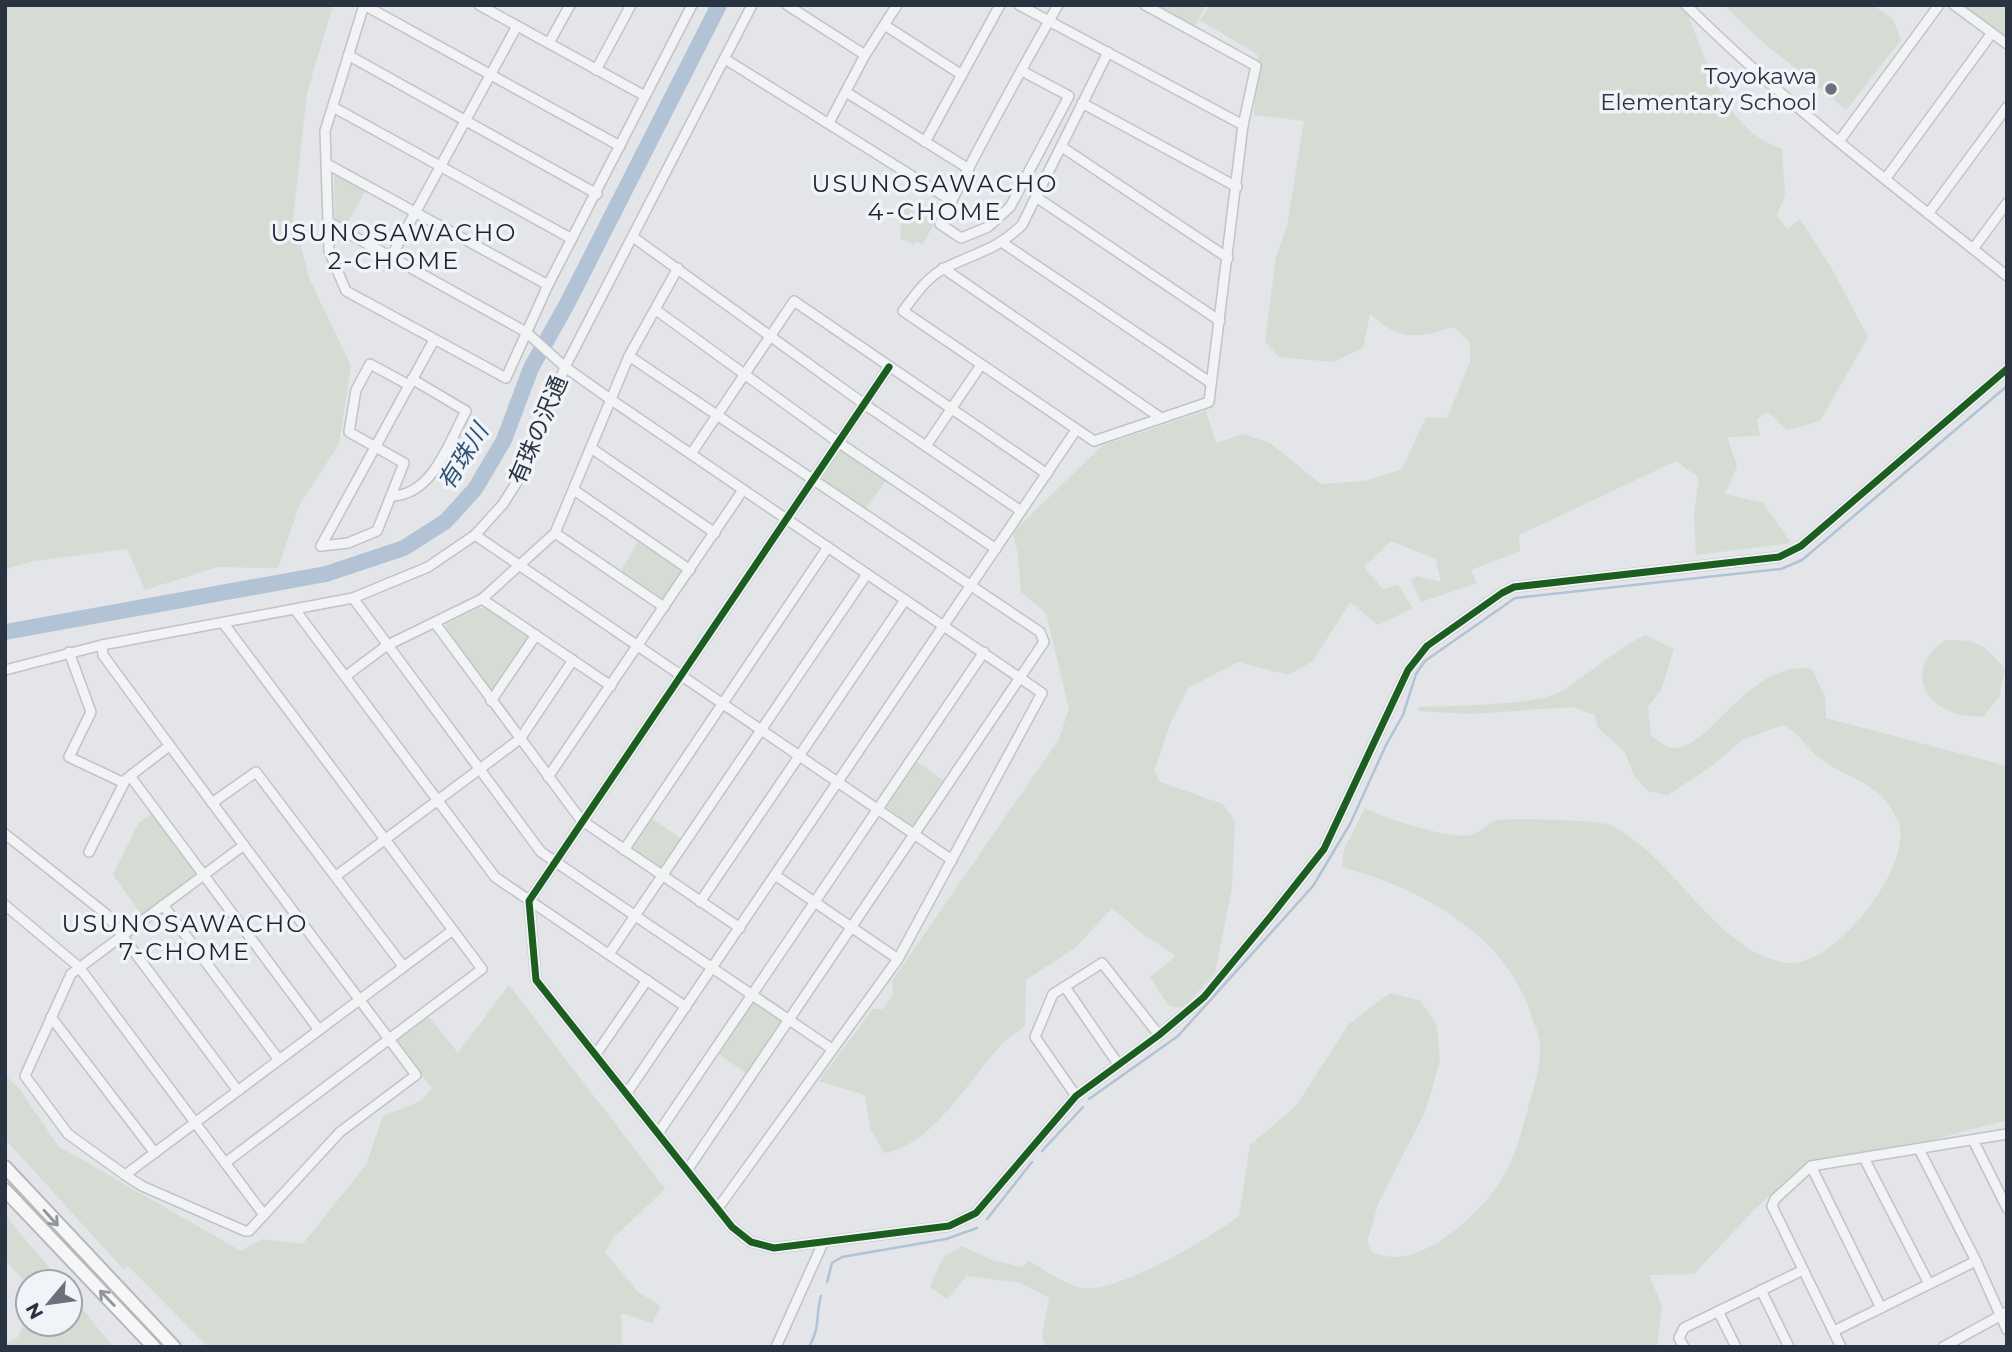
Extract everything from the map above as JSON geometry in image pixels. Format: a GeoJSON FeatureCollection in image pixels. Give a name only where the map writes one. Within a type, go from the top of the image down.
{"type":"FeatureCollection","features":[{"type":"Feature","properties":{"kind":"highway"},"geometry":{"type":"LineString","coordinates":[[5,1167],[174,1347]]}},
{"type":"Feature","properties":{"kind":"highway"},"geometry":{"type":"LineString","coordinates":[[5,1190],[154,1347]]}},
{"type":"Feature","properties":{"kind":"street"},"geometry":{"type":"LineString","coordinates":[[620,146],[364,5],[325,131],[329,251],[346,291],[506,378],[529,334],[548,285],[597,194],[692,5]]}},
{"type":"Feature","properties":{"kind":"street"},"geometry":{"type":"LineString","coordinates":[[479,5],[492,8],[517,26],[645,96]]}},
{"type":"Feature","properties":{"kind":"street"},"geometry":{"type":"LineString","coordinates":[[549,43],[570,5]]}},
{"type":"Feature","properties":{"kind":"street"},"geometry":{"type":"LineString","coordinates":[[596,70],[631,5]]}},
{"type":"Feature","properties":{"kind":"street","name":"有珠の沢通"},"geometry":{"type":"LineString","coordinates":[[5,670],[102,645],[296,611],[353,598],[428,568],[475,535],[503,504],[522,474],[565,367],[752,5]]}},
{"type":"Feature","properties":{"kind":"street"},"geometry":{"type":"LineString","coordinates":[[787,5],[865,55]]}},
{"type":"Feature","properties":{"kind":"street"},"geometry":{"type":"LineString","coordinates":[[829,123],[865,55],[897,5]]}},
{"type":"Feature","properties":{"kind":"street"},"geometry":{"type":"LineString","coordinates":[[925,142],[1000,5]]}},
{"type":"Feature","properties":{"kind":"street"},"geometry":{"type":"LineString","coordinates":[[1019,5],[1243,125]]}},
{"type":"Feature","properties":{"kind":"street"},"geometry":{"type":"LineString","coordinates":[[1022,71],[1069,96],[1010,207],[988,227],[961,238],[940,224],[969,169],[1049,21],[1058,5]]}},
{"type":"Feature","properties":{"kind":"street"},"geometry":{"type":"LineString","coordinates":[[1108,52],[1022,225],[1003,243],[943,268],[922,286],[903,311],[1094,441],[1209,402],[1243,125],[1256,66],[1145,5]]}},
{"type":"Feature","properties":{"kind":"street"},"geometry":{"type":"LineString","coordinates":[[1840,140],[1939,5]]}},
{"type":"Feature","properties":{"kind":"street"},"geometry":{"type":"LineString","coordinates":[[1954,5],[2007,44]]}},
{"type":"Feature","properties":{"kind":"street"},"geometry":{"type":"LineString","coordinates":[[1691,7],[1729,48],[1928,214],[2007,276]]}},
{"type":"Feature","properties":{"kind":"street"},"geometry":{"type":"LineString","coordinates":[[391,257],[517,26]]}},
{"type":"Feature","properties":{"kind":"street"},"geometry":{"type":"LineString","coordinates":[[886,26],[962,75]]}},
{"type":"Feature","properties":{"kind":"street"},"geometry":{"type":"LineString","coordinates":[[1886,178],[1992,33]]}},
{"type":"Feature","properties":{"kind":"street"},"geometry":{"type":"LineString","coordinates":[[348,55],[597,194]]}},
{"type":"Feature","properties":{"kind":"street"},"geometry":{"type":"LineString","coordinates":[[725,59],[952,201]]}},
{"type":"Feature","properties":{"kind":"street"},"geometry":{"type":"LineString","coordinates":[[846,92],[969,169]]}},
{"type":"Feature","properties":{"kind":"street"},"geometry":{"type":"LineString","coordinates":[[1083,103],[1237,187]]}},
{"type":"Feature","properties":{"kind":"street"},"geometry":{"type":"LineString","coordinates":[[333,107],[572,239]]}},
{"type":"Feature","properties":{"kind":"street"},"geometry":{"type":"LineString","coordinates":[[1928,214],[2007,107]]}},
{"type":"Feature","properties":{"kind":"street"},"geometry":{"type":"LineString","coordinates":[[1062,147],[1228,258]]}},
{"type":"Feature","properties":{"kind":"street"},"geometry":{"type":"LineString","coordinates":[[327,164],[548,285]]}},
{"type":"Feature","properties":{"kind":"street"},"geometry":{"type":"LineString","coordinates":[[1036,197],[1220,321]]}},
{"type":"Feature","properties":{"kind":"street"},"geometry":{"type":"LineString","coordinates":[[1972,249],[2007,203]]}},
{"type":"Feature","properties":{"kind":"street"},"geometry":{"type":"LineString","coordinates":[[330,223],[529,334],[565,367],[610,399],[1042,693],[898,959],[719,1208]]}},
{"type":"Feature","properties":{"kind":"street"},"geometry":{"type":"LineString","coordinates":[[633,237],[864,404],[1021,511]]}},
{"type":"Feature","properties":{"kind":"street"},"geometry":{"type":"LineString","coordinates":[[1003,243],[1211,383]]}},
{"type":"Feature","properties":{"kind":"street"},"geometry":{"type":"LineString","coordinates":[[346,677],[386,646],[482,598],[555,533],[629,356],[678,268]]}},
{"type":"Feature","properties":{"kind":"street"},"geometry":{"type":"LineString","coordinates":[[943,268],[1161,418]]}},
{"type":"Feature","properties":{"kind":"street"},"geometry":{"type":"LineString","coordinates":[[691,454],[794,301],[1047,474]]}},
{"type":"Feature","properties":{"kind":"street"},"geometry":{"type":"LineString","coordinates":[[656,310],[838,442],[996,549]]}},
{"type":"Feature","properties":{"kind":"street"},"geometry":{"type":"LineString","coordinates":[[392,496],[406,496],[430,478],[466,411],[411,382],[370,364],[356,390],[349,432],[374,447],[404,463],[377,531],[348,543],[321,546],[374,447],[411,382],[434,340]]}},
{"type":"Feature","properties":{"kind":"street"},"geometry":{"type":"LineString","coordinates":[[629,356],[1040,632],[1044,642],[1023,678],[688,1169]]}},
{"type":"Feature","properties":{"kind":"street"},"geometry":{"type":"LineString","coordinates":[[926,446],[981,365]]}},
{"type":"Feature","properties":{"kind":"street"},"geometry":{"type":"LineString","coordinates":[[889,366],[528,901],[536,980],[741,1236],[761,1247],[822,1245],[949,1226],[976,1213],[1076,1096],[1159,1035],[1204,997],[1324,849],[1408,670],[1427,646],[1514,587],[1779,557],[1801,546],[2007,369]]}},
{"type":"Feature","properties":{"kind":"street"},"geometry":{"type":"LineString","coordinates":[[627,1093],[1076,430]]}},
{"type":"Feature","properties":{"kind":"street"},"geometry":{"type":"LineString","coordinates":[[591,448],[715,533]]}},
{"type":"Feature","properties":{"kind":"street"},"geometry":{"type":"LineString","coordinates":[[548,777],[743,490]]}},
{"type":"Feature","properties":{"kind":"street"},"geometry":{"type":"LineString","coordinates":[[574,491],[690,570]]}},
{"type":"Feature","properties":{"kind":"street"},"geometry":{"type":"LineString","coordinates":[[555,533],[664,607]]}},
{"type":"Feature","properties":{"kind":"street"},"geometry":{"type":"LineString","coordinates":[[475,535],[952,860]]}},
{"type":"Feature","properties":{"kind":"street"},"geometry":{"type":"LineString","coordinates":[[624,850],[828,547]]}},
{"type":"Feature","properties":{"kind":"street"},"geometry":{"type":"LineString","coordinates":[[608,954],[867,574]]}},
{"type":"Feature","properties":{"kind":"street"},"geometry":{"type":"LineString","coordinates":[[353,598],[541,852],[832,1049]]}},
{"type":"Feature","properties":{"kind":"street"},"geometry":{"type":"LineString","coordinates":[[482,598],[611,686]]}},
{"type":"Feature","properties":{"kind":"street"},"geometry":{"type":"LineString","coordinates":[[700,902],[905,600]]}},
{"type":"Feature","properties":{"kind":"street"},"geometry":{"type":"LineString","coordinates":[[296,611],[495,877],[686,1007]]}},
{"type":"Feature","properties":{"kind":"street"},"geometry":{"type":"LineString","coordinates":[[435,623],[581,820],[740,928]]}},
{"type":"Feature","properties":{"kind":"street"},"geometry":{"type":"LineString","coordinates":[[224,624],[482,969],[225,1163]]}},
{"type":"Feature","properties":{"kind":"street"},"geometry":{"type":"LineString","coordinates":[[491,701],[536,635]]}},
{"type":"Feature","properties":{"kind":"street"},"geometry":{"type":"LineString","coordinates":[[102,645],[103,655],[169,746],[244,845],[360,999],[416,1075],[340,1132],[264,1215],[245,1231],[142,1186],[125,1175],[68,1134],[25,1076],[71,974],[244,845]]}},
{"type":"Feature","properties":{"kind":"street"},"geometry":{"type":"LineString","coordinates":[[69,652],[91,712],[69,757],[126,779],[203,875],[319,1030]]}},
{"type":"Feature","properties":{"kind":"street"},"geometry":{"type":"LineString","coordinates":[[659,1132],[984,652]]}},
{"type":"Feature","properties":{"kind":"street"},"geometry":{"type":"LineString","coordinates":[[336,876],[520,739],[573,660]]}},
{"type":"Feature","properties":{"kind":"street"},"geometry":{"type":"LineString","coordinates":[[89,852],[126,779],[169,746]]}},
{"type":"Feature","properties":{"kind":"street"},"geometry":{"type":"LineString","coordinates":[[212,803],[256,772],[403,966]]}},
{"type":"Feature","properties":{"kind":"street"},"geometry":{"type":"LineString","coordinates":[[5,834],[106,914],[237,1091]]}},
{"type":"Feature","properties":{"kind":"street"},"geometry":{"type":"LineString","coordinates":[[775,876],[898,959]]}},
{"type":"Feature","properties":{"kind":"street"},"geometry":{"type":"LineString","coordinates":[[5,905],[79,967],[264,1215]]}},
{"type":"Feature","properties":{"kind":"street"},"geometry":{"type":"LineString","coordinates":[[163,905],[279,1060]]}},
{"type":"Feature","properties":{"kind":"street"},"geometry":{"type":"LineString","coordinates":[[125,1175],[453,930]]}},
{"type":"Feature","properties":{"kind":"street"},"geometry":{"type":"LineString","coordinates":[[1076,1096],[1035,1037],[1047,1002],[1053,994],[1102,963],[1159,1035]]}},
{"type":"Feature","properties":{"kind":"street"},"geometry":{"type":"LineString","coordinates":[[596,1054],[647,980]]}},
{"type":"Feature","properties":{"kind":"street"},"geometry":{"type":"LineString","coordinates":[[1065,987],[1118,1064]]}},
{"type":"Feature","properties":{"kind":"street"},"geometry":{"type":"LineString","coordinates":[[51,1017],[155,1153]]}},
{"type":"Feature","properties":{"kind":"street"},"geometry":{"type":"LineString","coordinates":[[1842,1347],[1772,1206],[1775,1199],[1811,1166],[2007,1134]]}},
{"type":"Feature","properties":{"kind":"street"},"geometry":{"type":"LineString","coordinates":[[1973,1140],[2007,1208]]}},
{"type":"Feature","properties":{"kind":"street"},"geometry":{"type":"LineString","coordinates":[[1919,1149],[2003,1314],[2007,1330]]}},
{"type":"Feature","properties":{"kind":"street"},"geometry":{"type":"LineString","coordinates":[[1864,1158],[1929,1284]]}},
{"type":"Feature","properties":{"kind":"street"},"geometry":{"type":"LineString","coordinates":[[1811,1166],[1881,1308]]}},
{"type":"Feature","properties":{"kind":"street"},"geometry":{"type":"LineString","coordinates":[[776,1347],[822,1245]]}},
{"type":"Feature","properties":{"kind":"street"},"geometry":{"type":"LineString","coordinates":[[1834,1332],[1976,1261]]}},
{"type":"Feature","properties":{"kind":"street"},"geometry":{"type":"LineString","coordinates":[[1684,1347],[1679,1338],[1684,1328],[1803,1270]]}},
{"type":"Feature","properties":{"kind":"street"},"geometry":{"type":"LineString","coordinates":[[1761,1290],[1789,1347]]}},
{"type":"Feature","properties":{"kind":"street"},"geometry":{"type":"LineString","coordinates":[[1718,1311],[1737,1347]]}},
{"type":"Feature","properties":{"kind":"street"},"geometry":{"type":"LineString","coordinates":[[1943,1347],[2003,1314]]}},
{"type":"Feature","properties":{"kind":"shaded area"},"geometry":{"type":"Polygon","coordinates":[[[5,5],[333,5],[307,93],[293,219],[310,280],[351,366],[339,444],[300,504],[278,568],[217,567],[145,590],[127,549],[34,561],[5,569],[5,5]]]}},
{"type":"Feature","properties":{"kind":"shaded area"},"geometry":{"type":"Polygon","coordinates":[[[1156,5],[1206,5],[1195,26],[1156,5]]]}},
{"type":"Feature","properties":{"kind":"shaded area"},"geometry":{"type":"Polygon","coordinates":[[[1210,5],[1684,5],[1709,68],[1730,108],[1744,125],[1761,139],[1782,149],[1785,195],[1777,215],[1787,229],[1800,219],[1832,269],[1868,337],[1820,421],[1787,430],[1768,412],[1757,419],[1760,436],[1727,437],[1737,466],[1725,494],[1763,503],[1791,543],[1696,555],[1694,513],[1699,478],[1676,461],[1519,535],[1520,551],[1471,570],[1477,583],[1421,602],[1411,580],[1416,576],[1441,582],[1436,559],[1391,541],[1364,567],[1383,589],[1398,585],[1413,608],[1378,625],[1350,602],[1313,661],[1288,675],[1238,662],[1188,688],[1171,722],[1154,771],[1160,782],[1223,804],[1235,821],[1232,887],[1215,973],[1186,1005],[1176,1008],[1168,1005],[1150,977],[1176,956],[1140,932],[1112,908],[1076,947],[1026,980],[1025,1026],[999,1047],[948,1110],[918,1138],[901,1148],[884,1153],[870,1128],[865,1095],[819,1081],[873,1009],[883,1009],[893,994],[892,981],[1059,739],[1069,709],[1046,613],[1021,592],[1013,532],[1103,445],[1206,411],[1216,443],[1243,434],[1270,443],[1321,484],[1365,481],[1402,469],[1426,417],[1447,418],[1470,362],[1470,342],[1454,327],[1430,334],[1410,335],[1391,329],[1370,314],[1363,348],[1333,362],[1279,357],[1265,341],[1276,257],[1287,226],[1304,121],[1254,115],[1258,55],[1200,20],[1210,5]]]}},
{"type":"Feature","properties":{"kind":"shaded area","name":"Toyokawa Elementary School"},"geometry":{"type":"Polygon","coordinates":[[[1724,5],[1873,5],[1893,19],[1901,40],[1846,110],[1758,38],[1724,5]]]}},
{"type":"Feature","properties":{"kind":"shaded area"},"geometry":{"type":"Polygon","coordinates":[[[1960,5],[2007,5],[2007,40],[1960,5]]]}},
{"type":"Feature","properties":{"kind":"shaded area"},"geometry":{"type":"Polygon","coordinates":[[[337,174],[366,189],[346,226],[335,219],[334,176],[337,174]]]}},
{"type":"Feature","properties":{"kind":"shaded area"},"geometry":{"type":"Polygon","coordinates":[[[903,205],[935,222],[923,244],[916,242],[914,245],[900,238],[903,205]]]}},
{"type":"Feature","properties":{"kind":"shaded area"},"geometry":{"type":"Polygon","coordinates":[[[842,450],[886,481],[865,508],[824,480],[822,475],[838,451],[842,450]]]}},
{"type":"Feature","properties":{"kind":"shaded area"},"geometry":{"type":"Polygon","coordinates":[[[638,542],[680,570],[681,573],[664,599],[621,571],[638,542]]]}},
{"type":"Feature","properties":{"kind":"shaded area"},"geometry":{"type":"Polygon","coordinates":[[[485,608],[530,638],[494,691],[490,691],[446,627],[446,624],[485,608]]]}},
{"type":"Feature","properties":{"kind":"shaded area"},"geometry":{"type":"Polygon","coordinates":[[[1645,635],[1674,649],[1661,690],[1648,707],[1651,735],[1668,747],[1688,744],[1702,735],[1750,690],[1769,677],[1789,670],[1812,669],[1825,697],[1826,718],[2007,766],[2007,1120],[1902,1148],[1806,1162],[1753,1211],[1694,1274],[1649,1275],[1662,1306],[1657,1347],[1045,1347],[1042,1336],[1049,1298],[1021,1283],[967,1276],[947,1299],[930,1287],[942,1259],[961,1246],[992,1260],[1022,1267],[1029,1261],[1069,1284],[1083,1288],[1118,1282],[1163,1262],[1208,1237],[1239,1216],[1250,1145],[1296,1106],[1349,1024],[1390,993],[1421,1001],[1437,1026],[1440,1060],[1426,1110],[1378,1204],[1367,1243],[1373,1253],[1386,1256],[1399,1257],[1416,1253],[1450,1234],[1481,1206],[1504,1174],[1517,1147],[1538,1069],[1538,1033],[1519,986],[1502,960],[1481,938],[1429,901],[1400,887],[1342,867],[1344,849],[1365,808],[1417,827],[1461,836],[1475,834],[1499,820],[1556,820],[1610,825],[1633,839],[1655,858],[1740,942],[1763,956],[1788,963],[1807,960],[1827,949],[1848,931],[1867,910],[1895,862],[1900,839],[1898,821],[1891,808],[1874,790],[1822,760],[1783,725],[1742,740],[1713,765],[1668,795],[1648,791],[1634,776],[1625,752],[1598,728],[1595,715],[1572,707],[1471,714],[1418,711],[1418,707],[1494,704],[1552,695],[1564,690],[1613,654],[1645,635]]]}},
{"type":"Feature","properties":{"kind":"shaded area"},"geometry":{"type":"Polygon","coordinates":[[[1945,640],[1980,645],[2005,669],[1999,697],[1984,716],[1961,715],[1949,711],[1931,698],[1925,688],[1922,677],[1925,661],[1945,640]]]}},
{"type":"Feature","properties":{"kind":"shaded area"},"geometry":{"type":"Polygon","coordinates":[[[917,762],[946,782],[913,828],[886,806],[917,762]]]}},
{"type":"Feature","properties":{"kind":"shaded area"},"geometry":{"type":"Polygon","coordinates":[[[151,814],[194,867],[194,875],[142,915],[113,875],[138,824],[151,814]]]}},
{"type":"Feature","properties":{"kind":"shaded area"},"geometry":{"type":"Polygon","coordinates":[[[651,818],[682,839],[659,869],[632,852],[632,847],[651,818]]]}},
{"type":"Feature","properties":{"kind":"shaded area"},"geometry":{"type":"Polygon","coordinates":[[[509,985],[665,1189],[613,1238],[605,1252],[638,1292],[661,1306],[652,1323],[621,1313],[622,1347],[208,1347],[128,1266],[123,1269],[5,1139],[5,1075],[19,1088],[58,1146],[241,1251],[262,1239],[303,1244],[366,1165],[383,1116],[421,1101],[432,1088],[398,1044],[397,1038],[428,1016],[458,1053],[509,985]]]}},
{"type":"Feature","properties":{"kind":"shaded area"},"geometry":{"type":"Polygon","coordinates":[[[754,1001],[783,1022],[747,1074],[718,1053],[754,1001]]]}},
{"type":"Feature","properties":{"kind":"shaded area"},"geometry":{"type":"Polygon","coordinates":[[[5,1215],[49,1268],[14,1270],[5,1260],[5,1215]]]}},
{"type":"Feature","properties":{"kind":"shaded area"},"geometry":{"type":"Polygon","coordinates":[[[84,1311],[113,1347],[5,1347],[5,1344],[16,1338],[84,1338],[84,1311]]]}},
{"type":"Feature","properties":{"kind":"waterway","name":"有珠川"},"geometry":{"type":"LineString","coordinates":[[5,632],[326,574],[404,548],[446,521],[475,489],[504,440],[531,368],[567,304],[719,5]]}},
{"type":"Feature","properties":{"kind":"waterway"},"geometry":{"type":"LineString","coordinates":[[1089,1099],[1178,1036],[1313,886],[1350,824],[1386,745],[1403,715],[1416,674],[1425,661],[1515,598],[1781,569],[1802,560],[2007,386]]}},
{"type":"Feature","properties":{"kind":"waterway"},"geometry":{"type":"LineString","coordinates":[[1042,1151],[1083,1107]]}},
{"type":"Feature","properties":{"kind":"waterway"},"geometry":{"type":"LineString","coordinates":[[987,1219],[1032,1162]]}},
{"type":"Feature","properties":{"kind":"waterway"},"geometry":{"type":"LineString","coordinates":[[827,1282],[832,1263],[842,1257],[946,1239],[977,1228]]}},
{"type":"Feature","properties":{"kind":"waterway"},"geometry":{"type":"LineString","coordinates":[[809,1347],[815,1333],[821,1296]]}},
{"type":"Feature","properties":{"kind":"cycle path"},"geometry":{"type":"LineString","coordinates":[[889,367],[529,901],[536,980],[732,1227],[751,1242],[774,1248],[949,1226],[976,1213],[1076,1096],[1159,1035],[1204,997],[1271,916],[1324,849],[1408,670],[1427,646],[1514,587],[1779,557],[1801,546],[2007,369]]}},
{"type":"Feature","properties":{"kind":"place","name":"Toyokawa Elementary School"},"geometry":{"type":"Point","coordinates":[1831,89]}},
{"type":"Feature","properties":{"kind":"district","name":"USUNOSAWACHO 4-CHOME"},"geometry":{"type":"Point","coordinates":[935,198]}},
{"type":"Feature","properties":{"kind":"district","name":"USUNOSAWACHO 2-CHOME"},"geometry":{"type":"Point","coordinates":[394,247]}},
{"type":"Feature","properties":{"kind":"district","name":"USUNOSAWACHO 7-CHOME"},"geometry":{"type":"Point","coordinates":[185,938]}}]}
